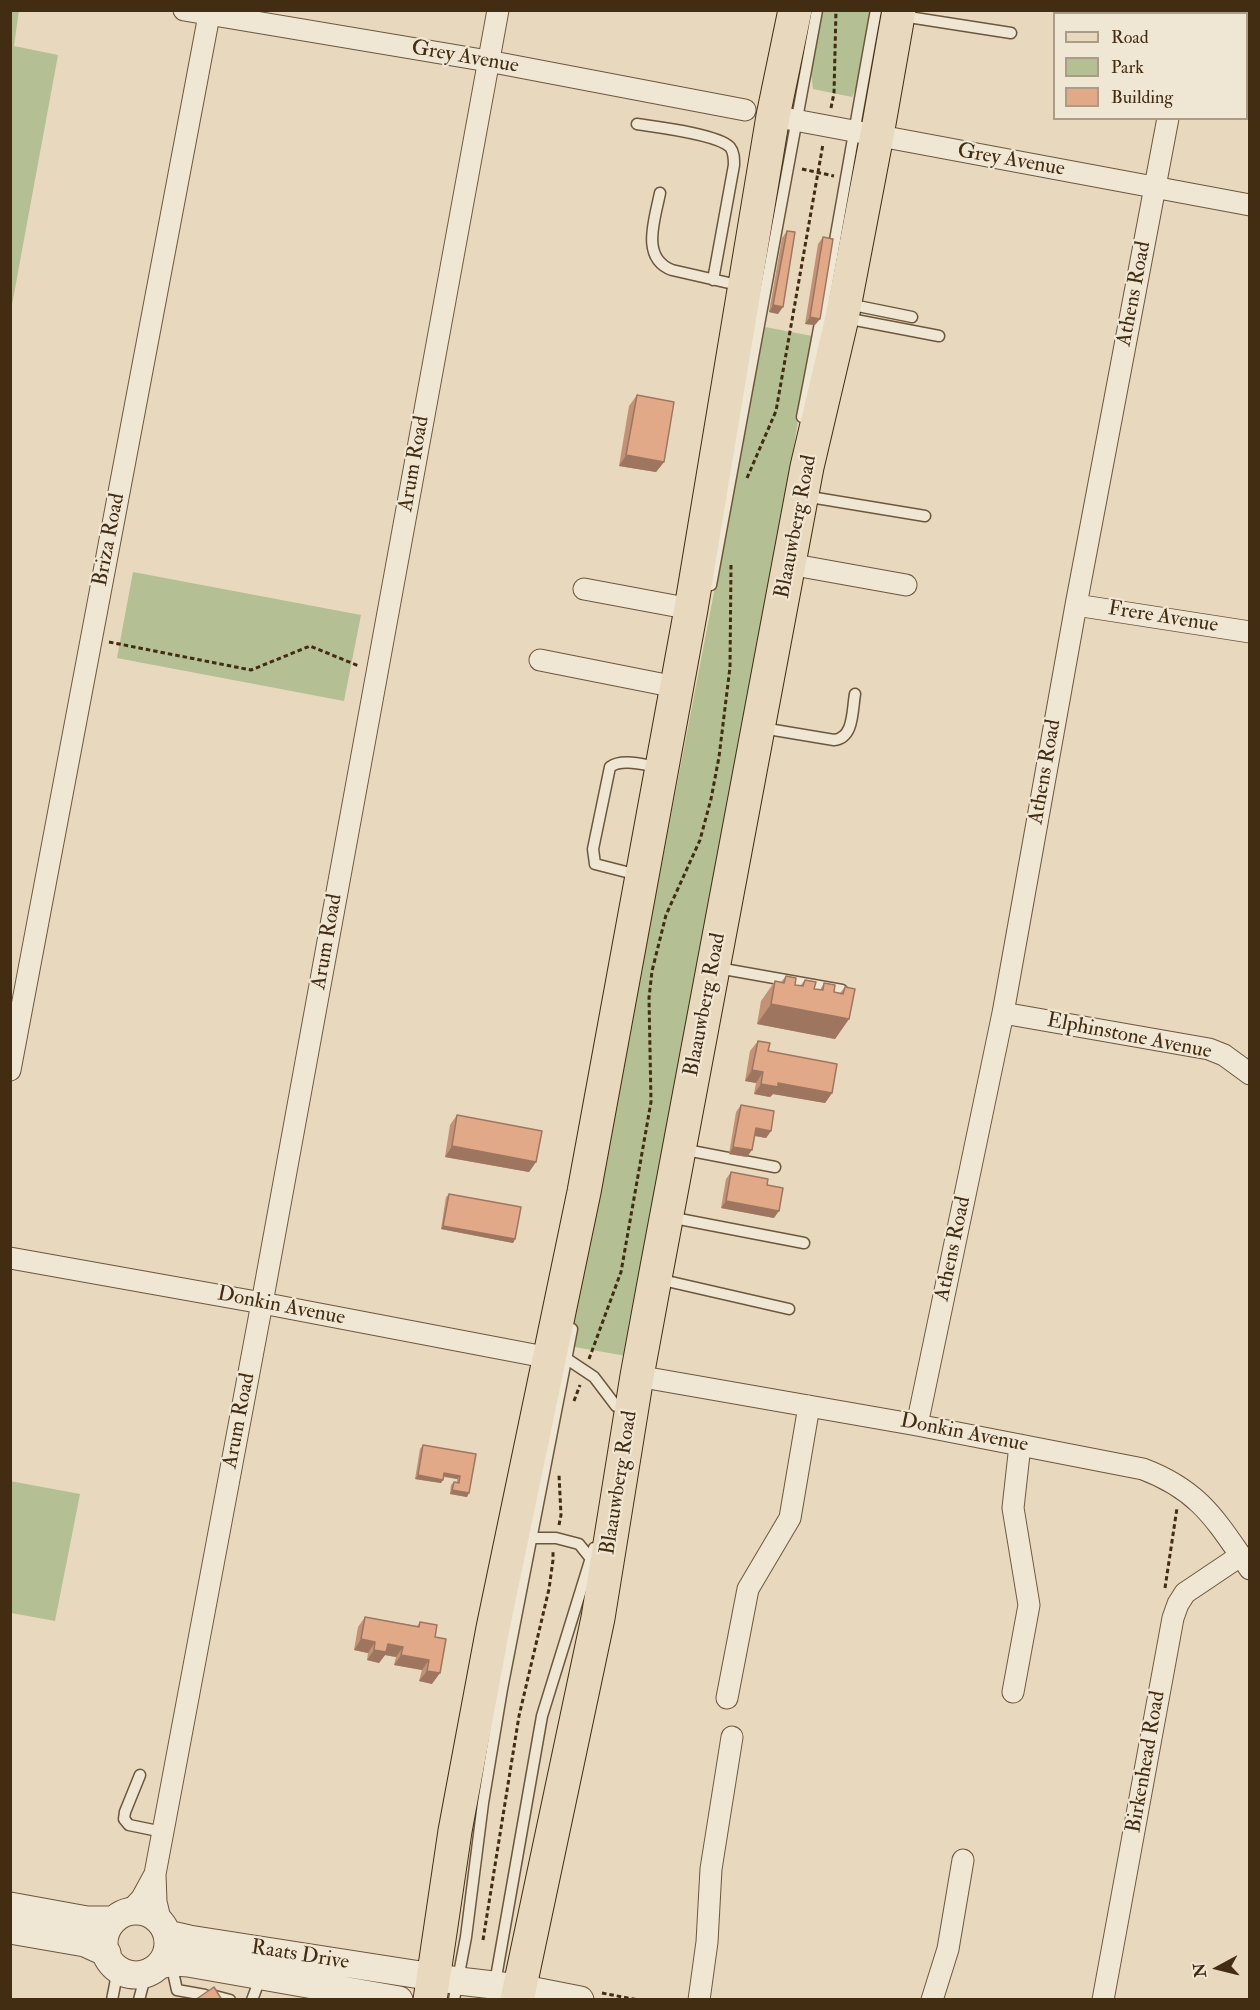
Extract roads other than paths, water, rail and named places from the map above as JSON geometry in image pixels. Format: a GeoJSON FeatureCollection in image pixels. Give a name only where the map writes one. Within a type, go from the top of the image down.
{"type":"FeatureCollection","features":[{"type":"Feature","properties":{"kind":"main road"},"geometry":{"type":"LineString","coordinates":[[444,1989],[455,1831],[493,1628],[535,1429],[559,1359],[584,1192],[676,687],[700,602],[771,115],[795,10]]}},
{"type":"Feature","properties":{"kind":"main road","name":"Blaauwberg Road"},"geometry":{"type":"LineString","coordinates":[[506,1993],[598,1618],[624,1392],[655,1278],[802,495],[843,310],[866,133],[891,12]]}},
{"type":"Feature","properties":{"kind":"street","name":"Grey Avenue"},"geometry":{"type":"LineString","coordinates":[[184,10],[488,61],[1250,205]]}},
{"type":"Feature","properties":{"kind":"street","name":"Arum Road"},"geometry":{"type":"LineString","coordinates":[[164,1928],[156,1902],[155,1874],[262,1303],[498,10]]}},
{"type":"Feature","properties":{"kind":"street","name":"Briza Road"},"geometry":{"type":"LineString","coordinates":[[10,1070],[210,13]]}},
{"type":"Feature","properties":{"kind":"street","name":"Athens Road"},"geometry":{"type":"LineString","coordinates":[[917,1425],[1003,1013],[1076,605],[1168,120]]}},
{"type":"Feature","properties":{"kind":"street"},"geometry":{"type":"LineString","coordinates":[[789,564],[906,585]]}},
{"type":"Feature","properties":{"kind":"street"},"geometry":{"type":"LineString","coordinates":[[584,588],[700,602]]}},
{"type":"Feature","properties":{"kind":"street","name":"Frere Avenue"},"geometry":{"type":"LineString","coordinates":[[1076,605],[1250,632]]}},
{"type":"Feature","properties":{"kind":"street"},"geometry":{"type":"LineString","coordinates":[[540,660],[676,687]]}},
{"type":"Feature","properties":{"kind":"street","name":"Elphinstone Avenue"},"geometry":{"type":"LineString","coordinates":[[1003,1013],[1209,1049],[1224,1055],[1250,1074]]}},
{"type":"Feature","properties":{"kind":"street","name":"Donkin Avenue"},"geometry":{"type":"LineString","coordinates":[[10,1258],[559,1359]]}},
{"type":"Feature","properties":{"kind":"street","name":"Donkin Avenue"},"geometry":{"type":"LineString","coordinates":[[624,1392],[808,1406],[1143,1469],[1166,1478],[1194,1496],[1211,1514],[1245,1563]]}},
{"type":"Feature","properties":{"kind":"street"},"geometry":{"type":"LineString","coordinates":[[727,1698],[748,1589],[790,1518],[808,1406]]}},
{"type":"Feature","properties":{"kind":"street"},"geometry":{"type":"LineString","coordinates":[[1012,1692],[1029,1605],[1012,1508],[1020,1445]]}},
{"type":"Feature","properties":{"kind":"street","name":"Birkenhead Road"},"geometry":{"type":"LineString","coordinates":[[1103,2000],[1173,1618],[1185,1593],[1245,1563]]}},
{"type":"Feature","properties":{"kind":"street"},"geometry":{"type":"LineString","coordinates":[[699,2000],[707,1942],[711,1869],[732,1737]]}},
{"type":"Feature","properties":{"kind":"street"},"geometry":{"type":"LineString","coordinates":[[932,2000],[948,1949],[963,1860]]}},
{"type":"Feature","properties":{"kind":"street","name":"Arum Road"},"geometry":{"type":"LineString","coordinates":[[122,1916],[142,1898],[155,1874]]}},
{"type":"Feature","properties":{"kind":"street"},"geometry":{"type":"LineString","coordinates":[[10,1906],[87,1920],[147,1912],[164,1928],[168,1940],[166,1954],[159,1967],[129,1974],[85,1943],[10,1929]]}},
{"type":"Feature","properties":{"kind":"street"},"geometry":{"type":"LineString","coordinates":[[112,1961],[105,1947],[106,1933],[122,1916]]}},
{"type":"Feature","properties":{"kind":"street","name":"Raats Drive"},"geometry":{"type":"LineString","coordinates":[[164,1928],[444,1989],[580,2000]]}},
{"type":"Feature","properties":{"kind":"street","name":"Raats Drive"},"geometry":{"type":"LineString","coordinates":[[159,1967],[188,1964],[256,1988],[399,2000]]}},
{"type":"Feature","properties":{"kind":"lane"},"geometry":{"type":"LineString","coordinates":[[700,602],[769,279],[788,167],[771,115],[817,10]]}},
{"type":"Feature","properties":{"kind":"lane"},"geometry":{"type":"LineString","coordinates":[[891,12],[1011,33]]}},
{"type":"Feature","properties":{"kind":"lane"},"geometry":{"type":"LineString","coordinates":[[637,124],[715,138],[731,149],[734,165],[713,280]]}},
{"type":"Feature","properties":{"kind":"lane"},"geometry":{"type":"LineString","coordinates":[[801,425],[847,179],[866,133]]}},
{"type":"Feature","properties":{"kind":"lane"},"geometry":{"type":"LineString","coordinates":[[660,193],[652,249],[660,264],[672,270],[745,287]]}},
{"type":"Feature","properties":{"kind":"lane"},"geometry":{"type":"LineString","coordinates":[[843,310],[912,317]]}},
{"type":"Feature","properties":{"kind":"lane"},"geometry":{"type":"LineString","coordinates":[[843,310],[939,336]]}},
{"type":"Feature","properties":{"kind":"lane"},"geometry":{"type":"LineString","coordinates":[[802,495],[926,516]]}},
{"type":"Feature","properties":{"kind":"lane"},"geometry":{"type":"LineString","coordinates":[[759,728],[834,740],[841,739],[847,735],[849,729],[855,694]]}},
{"type":"Feature","properties":{"kind":"lane"},"geometry":{"type":"LineString","coordinates":[[641,876],[595,864],[592,849],[610,767],[622,762],[662,767]]}},
{"type":"Feature","properties":{"kind":"lane"},"geometry":{"type":"LineString","coordinates":[[714,967],[842,990]]}},
{"type":"Feature","properties":{"kind":"lane"},"geometry":{"type":"LineString","coordinates":[[680,1148],[775,1167]]}},
{"type":"Feature","properties":{"kind":"lane"},"geometry":{"type":"LineString","coordinates":[[667,1216],[804,1243]]}},
{"type":"Feature","properties":{"kind":"lane"},"geometry":{"type":"LineString","coordinates":[[655,1278],[789,1309]]}},
{"type":"Feature","properties":{"kind":"lane"},"geometry":{"type":"LineString","coordinates":[[444,1989],[483,1803],[559,1359],[573,1322]]}},
{"type":"Feature","properties":{"kind":"lane"},"geometry":{"type":"LineString","coordinates":[[559,1359],[624,1392]]}},
{"type":"Feature","properties":{"kind":"lane"},"geometry":{"type":"LineString","coordinates":[[506,1993],[542,1716],[591,1558],[621,1427]]}},
{"type":"Feature","properties":{"kind":"lane"},"geometry":{"type":"LineString","coordinates":[[530,1538],[535,1429]]}},
{"type":"Feature","properties":{"kind":"lane"},"geometry":{"type":"LineString","coordinates":[[530,1538],[556,1538],[579,1544],[591,1558]]}},
{"type":"Feature","properties":{"kind":"lane"},"geometry":{"type":"LineString","coordinates":[[141,1775],[124,1819],[129,1825],[163,1832]]}},
{"type":"Feature","properties":{"kind":"lane"},"geometry":{"type":"LineString","coordinates":[[112,1961],[112,2000]]}},
{"type":"Feature","properties":{"kind":"lane"},"geometry":{"type":"LineString","coordinates":[[139,2000],[159,1967],[177,1990],[230,2000]]}}]}
